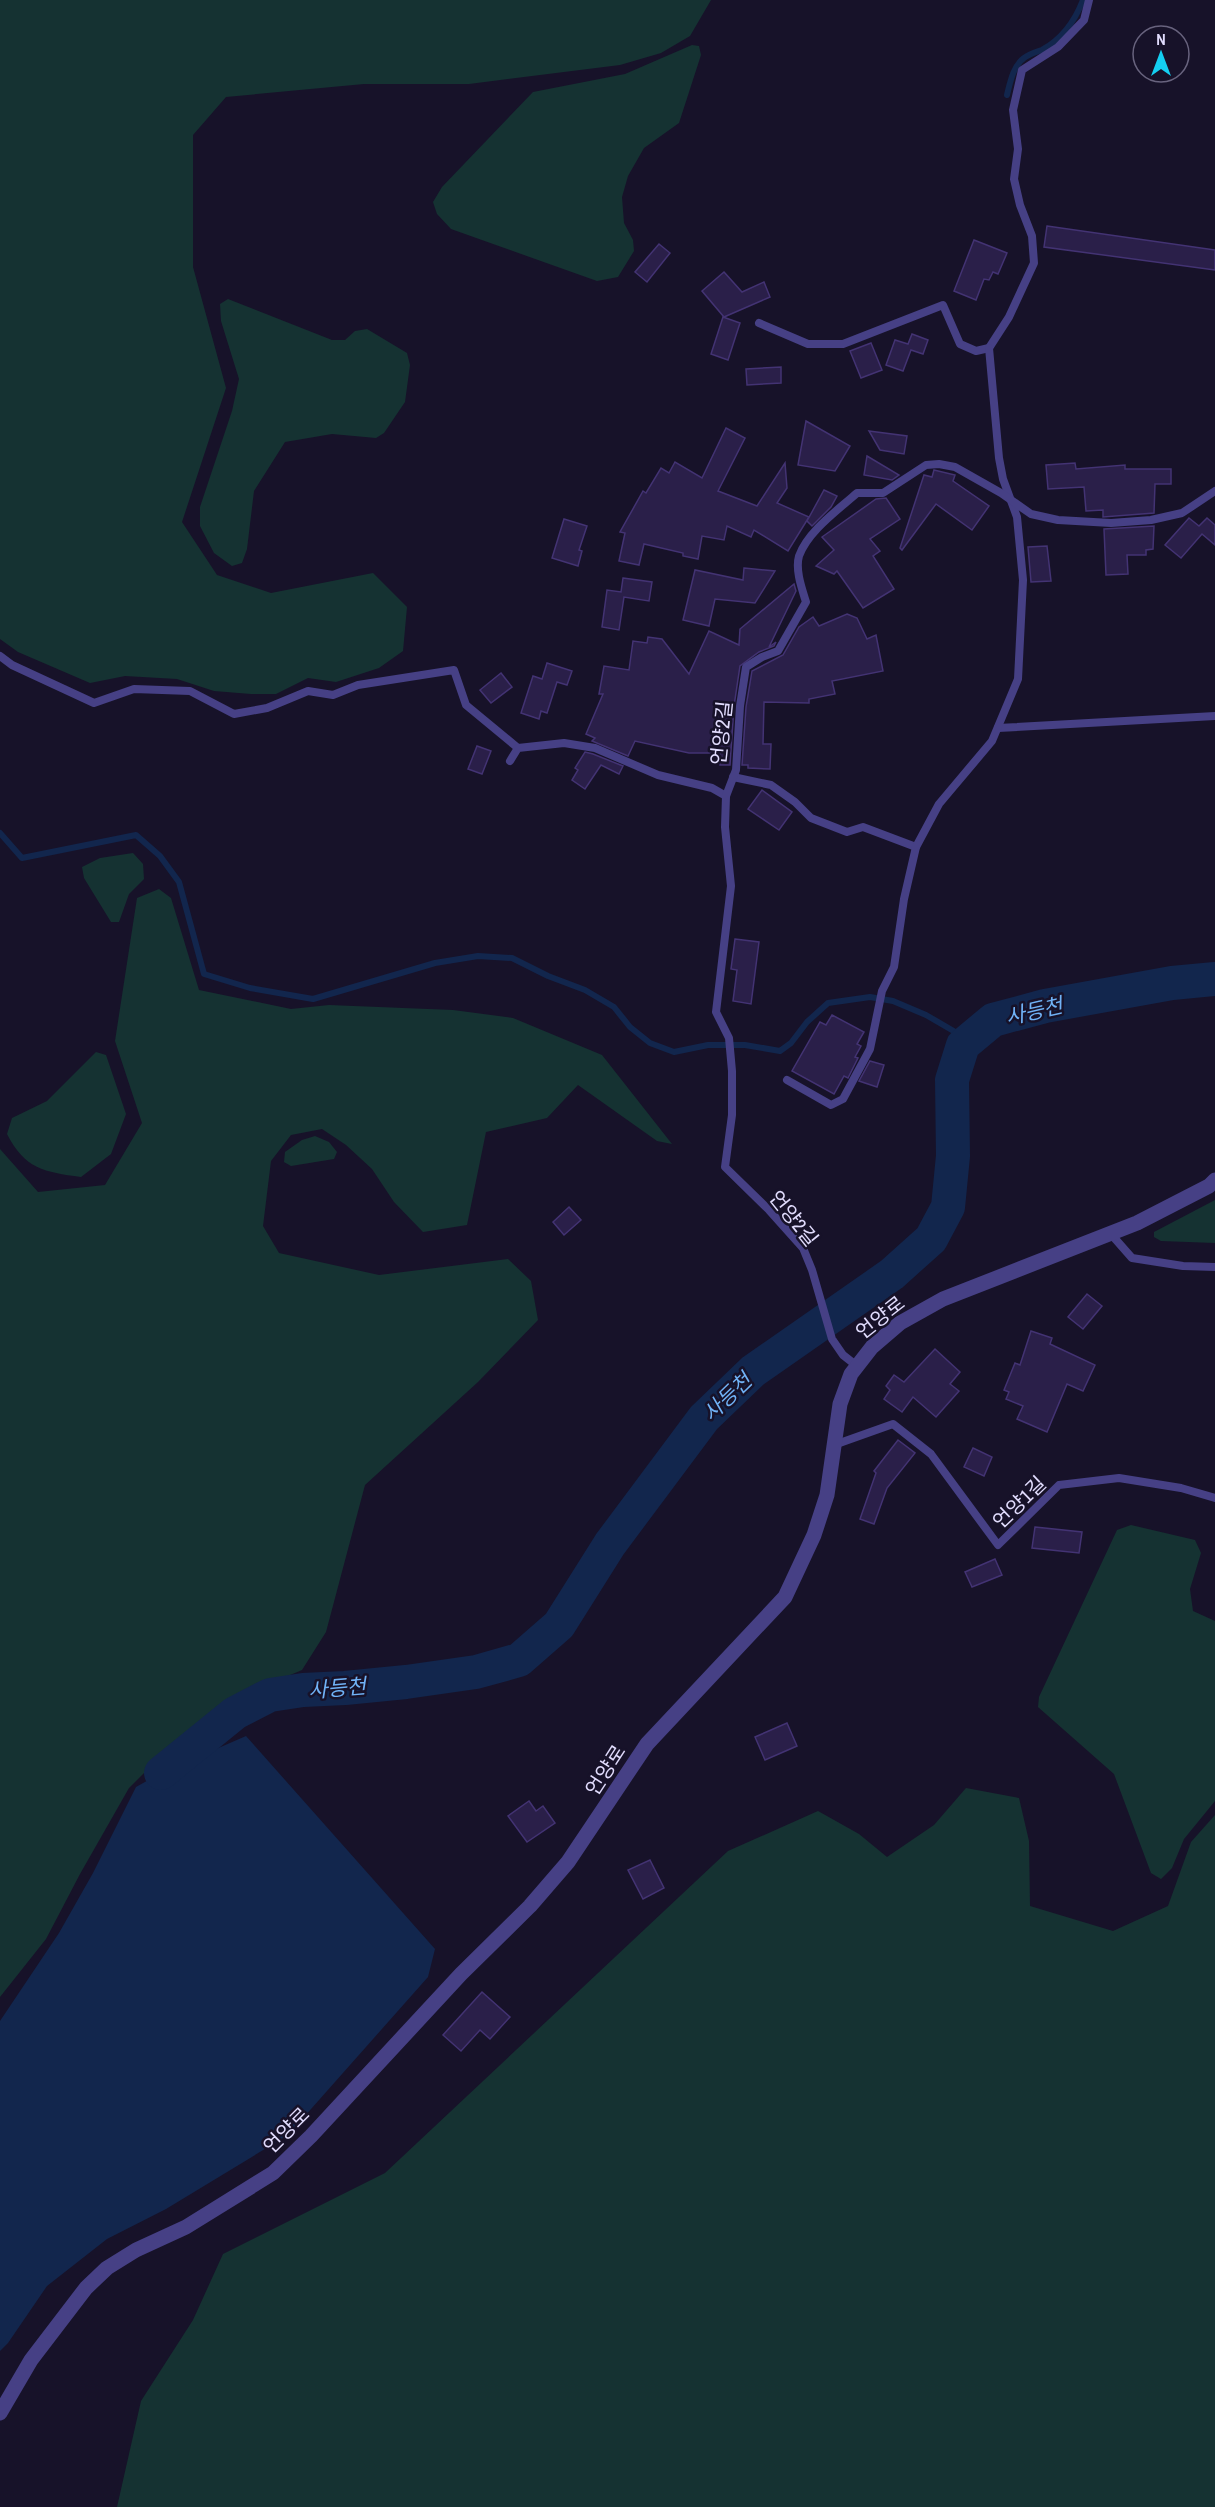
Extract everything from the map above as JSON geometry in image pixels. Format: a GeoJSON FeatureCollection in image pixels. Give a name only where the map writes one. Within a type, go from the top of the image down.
{"type":"FeatureCollection","features":[{"type":"Feature","properties":{"kind":"street","name":"언양로"},"geometry":{"type":"LineString","coordinates":[[0,2413],[31,2360],[86,2288],[107,2268],[136,2250],[186,2227],[273,2173],[311,2136],[460,1974],[530,1906],[568,1862],[647,1744],[785,1598],[814,1535],[827,1495],[840,1404],[851,1374],[872,1347],[900,1323],[943,1299],[1137,1223],[1209,1186],[1215,1180]]}},
{"type":"Feature","properties":{"kind":"lane"},"geometry":{"type":"LineString","coordinates":[[787,1080],[831,1106],[843,1100],[870,1049],[882,991],[894,967],[904,899],[916,847],[939,804],[992,741],[1018,679],[1023,580],[1017,517],[1009,499],[999,458],[989,348],[1009,317],[1034,263],[1032,236],[1020,205],[1014,179],[1018,149],[1013,110],[1022,70],[1058,47],[1084,20],[1089,0]]}},
{"type":"Feature","properties":{"kind":"lane"},"geometry":{"type":"LineString","coordinates":[[759,323],[808,344],[843,344],[943,305],[960,344],[976,351],[989,348]]}},
{"type":"Feature","properties":{"kind":"lane","name":"언양2길"},"geometry":{"type":"LineString","coordinates":[[857,1366],[843,1355],[832,1339],[803,1248],[769,1210],[725,1167],[732,1115],[730,1050],[729,1038],[716,1012],[731,886],[725,827],[726,796],[733,777],[746,667],[778,651],[806,602],[799,578],[799,556],[818,528],[857,493],[883,493],[926,465],[939,464],[954,467],[1031,514],[1058,520],[1111,523],[1151,520],[1182,513],[1215,491]]}},
{"type":"Feature","properties":{"kind":"lane"},"geometry":{"type":"LineString","coordinates":[[0,656],[94,703],[134,690],[190,691],[234,714],[267,708],[308,691],[333,696],[358,685],[454,670],[466,705],[518,748],[564,743],[595,748],[657,775],[712,788],[726,796]]}},
{"type":"Feature","properties":{"kind":"lane"},"geometry":{"type":"LineString","coordinates":[[998,728],[1215,716]]}},
{"type":"Feature","properties":{"kind":"lane"},"geometry":{"type":"LineString","coordinates":[[510,761],[518,748]]}},
{"type":"Feature","properties":{"kind":"lane"},"geometry":{"type":"LineString","coordinates":[[733,777],[771,785],[795,802],[811,818],[848,832],[863,827],[916,847]]}},
{"type":"Feature","properties":{"kind":"lane"},"geometry":{"type":"LineString","coordinates":[[1110,1233],[1132,1258],[1183,1266],[1215,1267]]}},
{"type":"Feature","properties":{"kind":"lane","name":"언양1길"},"geometry":{"type":"LineString","coordinates":[[833,1445],[893,1424],[931,1454],[998,1545],[1059,1485],[1119,1478],[1181,1488],[1215,1498]]}},
{"type":"Feature","properties":{"kind":"green space"},"geometry":{"type":"Polygon","coordinates":[[[0,0],[711,0],[690,36],[661,53],[620,65],[469,84],[364,84],[226,97],[193,135],[193,267],[226,388],[182,522],[217,575],[271,593],[373,573],[407,607],[403,651],[379,668],[336,682],[308,678],[276,694],[214,691],[177,679],[125,676],[90,683],[18,652],[0,639],[0,0]]]}},
{"type":"Feature","properties":{"kind":"green space"},"geometry":{"type":"Polygon","coordinates":[[[692,45],[699,46],[701,55],[679,123],[644,148],[628,176],[622,197],[624,223],[633,240],[634,251],[618,277],[597,281],[451,229],[437,214],[433,202],[442,187],[533,92],[625,74],[692,45]]]}},
{"type":"Feature","properties":{"kind":"green space"},"geometry":{"type":"Polygon","coordinates":[[[228,299],[332,340],[345,340],[355,331],[367,329],[407,353],[410,365],[405,402],[384,433],[376,438],[332,434],[285,442],[254,491],[247,549],[242,563],[232,566],[214,553],[200,526],[200,507],[232,411],[239,379],[221,321],[220,304],[228,299]]]}},
{"type":"Feature","properties":{"kind":"green space"},"geometry":{"type":"Polygon","coordinates":[[[133,853],[143,864],[144,879],[129,894],[119,922],[111,922],[84,878],[82,867],[100,858],[133,853]]]}},
{"type":"Feature","properties":{"kind":"green space"},"geometry":{"type":"Polygon","coordinates":[[[159,889],[171,898],[199,990],[291,1009],[329,1005],[453,1010],[513,1018],[602,1055],[672,1144],[657,1141],[578,1085],[547,1118],[486,1132],[467,1225],[423,1232],[394,1202],[372,1169],[346,1145],[322,1129],[291,1135],[271,1161],[263,1226],[279,1253],[379,1275],[508,1259],[531,1281],[538,1320],[478,1382],[365,1485],[326,1632],[302,1670],[233,1699],[152,1765],[129,1788],[46,1939],[0,1997],[0,1149],[38,1192],[105,1185],[142,1123],[115,1041],[137,898],[159,889]]]}},
{"type":"Feature","properties":{"kind":"green space"},"geometry":{"type":"Polygon","coordinates":[[[96,1052],[106,1055],[126,1114],[111,1154],[81,1177],[37,1167],[21,1155],[7,1134],[12,1118],[47,1101],[96,1052]]]}},
{"type":"Feature","properties":{"kind":"green space"},"geometry":{"type":"Polygon","coordinates":[[[315,1136],[329,1142],[337,1152],[334,1159],[291,1166],[284,1162],[285,1152],[302,1140],[315,1136]]]}},
{"type":"Feature","properties":{"kind":"green space"},"geometry":{"type":"Polygon","coordinates":[[[1215,1200],[1215,1243],[1161,1241],[1154,1237],[1154,1232],[1215,1200]]]}},
{"type":"Feature","properties":{"kind":"green space"},"geometry":{"type":"Polygon","coordinates":[[[1131,1525],[1195,1540],[1201,1553],[1190,1589],[1193,1611],[1215,1621],[1215,1801],[1184,1839],[1172,1868],[1161,1879],[1151,1873],[1114,1774],[1038,1707],[1039,1697],[1117,1530],[1131,1525]]]}},
{"type":"Feature","properties":{"kind":"green space"},"geometry":{"type":"Polygon","coordinates":[[[966,1788],[1019,1798],[1029,1841],[1030,1906],[1113,1931],[1168,1906],[1191,1842],[1215,1815],[1215,2507],[117,2507],[141,2401],[193,2320],[223,2254],[385,2173],[728,1851],[818,1811],[859,1834],[887,1857],[934,1825],[966,1788]]]}},
{"type":"Feature","properties":{"kind":"water"},"geometry":{"type":"Polygon","coordinates":[[[246,1736],[435,1949],[428,1977],[288,2135],[166,2209],[107,2239],[47,2286],[0,2351],[0,2021],[59,1933],[93,1873],[136,1787],[161,1773],[246,1736]]]}},
{"type":"Feature","properties":{"kind":"building"},"geometry":{"type":"Polygon","coordinates":[[[1047,226],[1215,250],[1215,270],[1044,247],[1047,226]]]}},
{"type":"Feature","properties":{"kind":"building"},"geometry":{"type":"Polygon","coordinates":[[[974,240],[1007,253],[998,274],[993,272],[989,280],[984,279],[976,300],[954,291],[974,240]]]}},
{"type":"Feature","properties":{"kind":"building"},"geometry":{"type":"Polygon","coordinates":[[[659,244],[670,253],[647,282],[635,272],[659,244]]]}},
{"type":"Feature","properties":{"kind":"building"},"geometry":{"type":"Polygon","coordinates":[[[724,272],[742,292],[764,282],[770,297],[724,317],[702,291],[724,272]]]}},
{"type":"Feature","properties":{"kind":"building"},"geometry":{"type":"Polygon","coordinates":[[[723,317],[740,323],[728,360],[711,354],[723,317]]]}},
{"type":"Feature","properties":{"kind":"building"},"geometry":{"type":"Polygon","coordinates":[[[912,334],[928,340],[923,354],[911,350],[903,371],[886,365],[895,340],[908,344],[912,334]]]}},
{"type":"Feature","properties":{"kind":"building"},"geometry":{"type":"Polygon","coordinates":[[[871,343],[882,370],[861,378],[850,351],[871,343]]]}},
{"type":"Feature","properties":{"kind":"building"},"geometry":{"type":"Polygon","coordinates":[[[781,367],[781,383],[747,385],[746,369],[781,367]]]}},
{"type":"Feature","properties":{"kind":"building"},"geometry":{"type":"Polygon","coordinates":[[[806,421],[850,446],[835,471],[798,465],[806,421]]]}},
{"type":"Feature","properties":{"kind":"building"},"geometry":{"type":"Polygon","coordinates":[[[726,428],[745,438],[718,491],[757,506],[785,463],[787,488],[777,503],[809,517],[788,551],[754,530],[751,537],[727,526],[724,540],[702,536],[698,559],[644,544],[639,565],[619,561],[625,533],[620,532],[643,491],[646,493],[661,468],[669,473],[675,462],[702,478],[726,428]]]}},
{"type":"Feature","properties":{"kind":"building"},"geometry":{"type":"Polygon","coordinates":[[[869,431],[907,436],[904,454],[880,450],[869,431]]]}},
{"type":"Feature","properties":{"kind":"building"},"geometry":{"type":"Polygon","coordinates":[[[867,456],[899,475],[892,480],[864,475],[867,456]]]}},
{"type":"Feature","properties":{"kind":"building"},"geometry":{"type":"Polygon","coordinates":[[[1075,463],[1076,469],[1125,465],[1125,469],[1171,469],[1171,484],[1155,484],[1154,513],[1103,517],[1103,510],[1086,511],[1084,487],[1048,489],[1046,465],[1075,463]]]}},
{"type":"Feature","properties":{"kind":"building"},"geometry":{"type":"Polygon","coordinates":[[[934,470],[955,475],[953,481],[989,506],[972,530],[936,504],[902,550],[900,548],[924,475],[932,477],[934,470]]]}},
{"type":"Feature","properties":{"kind":"building"},"geometry":{"type":"Polygon","coordinates":[[[824,490],[837,496],[831,507],[812,526],[807,521],[824,490]]]}},
{"type":"Feature","properties":{"kind":"building"},"geometry":{"type":"Polygon","coordinates":[[[886,498],[900,519],[870,539],[880,551],[873,556],[894,589],[863,608],[837,571],[834,574],[816,566],[834,550],[822,537],[876,499],[886,498]]]}},
{"type":"Feature","properties":{"kind":"building"},"geometry":{"type":"Polygon","coordinates":[[[1189,518],[1199,526],[1207,518],[1215,525],[1215,545],[1202,534],[1181,558],[1165,545],[1189,518]]]}},
{"type":"Feature","properties":{"kind":"building"},"geometry":{"type":"Polygon","coordinates":[[[564,519],[587,526],[579,550],[582,551],[578,566],[552,558],[564,519]]]}},
{"type":"Feature","properties":{"kind":"building"},"geometry":{"type":"Polygon","coordinates":[[[1154,526],[1153,549],[1146,550],[1146,555],[1127,555],[1128,574],[1106,575],[1104,529],[1154,526]]]}},
{"type":"Feature","properties":{"kind":"building"},"geometry":{"type":"Polygon","coordinates":[[[1047,546],[1051,581],[1031,582],[1028,547],[1047,546]]]}},
{"type":"Feature","properties":{"kind":"building"},"geometry":{"type":"Polygon","coordinates":[[[744,568],[775,571],[755,603],[715,599],[709,626],[683,620],[695,570],[743,580],[744,568]]]}},
{"type":"Feature","properties":{"kind":"building"},"geometry":{"type":"Polygon","coordinates":[[[623,578],[652,582],[649,601],[624,597],[619,630],[602,627],[607,590],[621,592],[623,578]]]}},
{"type":"Feature","properties":{"kind":"building"},"geometry":{"type":"Polygon","coordinates":[[[794,584],[796,591],[769,647],[776,642],[774,646],[759,652],[740,666],[734,706],[730,765],[720,765],[720,753],[689,753],[635,741],[628,756],[592,741],[595,738],[586,734],[603,694],[599,694],[604,666],[629,670],[633,641],[647,643],[648,637],[662,639],[689,674],[709,631],[739,645],[740,629],[794,584]]]}},
{"type":"Feature","properties":{"kind":"building"},"geometry":{"type":"Polygon","coordinates":[[[847,614],[857,618],[867,639],[876,635],[883,671],[832,681],[835,694],[809,699],[809,703],[764,702],[763,744],[771,744],[770,769],[748,768],[748,765],[742,765],[746,707],[752,671],[783,655],[799,627],[813,617],[819,626],[847,614]]]}},
{"type":"Feature","properties":{"kind":"building"},"geometry":{"type":"Polygon","coordinates":[[[547,663],[572,671],[567,685],[557,682],[547,713],[541,711],[539,719],[521,713],[533,676],[542,679],[547,663]]]}},
{"type":"Feature","properties":{"kind":"building"},"geometry":{"type":"Polygon","coordinates":[[[501,673],[512,687],[491,703],[480,690],[501,673]]]}},
{"type":"Feature","properties":{"kind":"building"},"geometry":{"type":"Polygon","coordinates":[[[477,746],[491,751],[482,774],[468,769],[477,746]]]}},
{"type":"Feature","properties":{"kind":"building"},"geometry":{"type":"Polygon","coordinates":[[[585,752],[623,766],[619,774],[601,765],[585,789],[572,780],[578,770],[575,768],[585,752]]]}},
{"type":"Feature","properties":{"kind":"building"},"geometry":{"type":"Polygon","coordinates":[[[762,790],[792,812],[779,830],[748,809],[762,790]]]}},
{"type":"Feature","properties":{"kind":"building"},"geometry":{"type":"Polygon","coordinates":[[[735,939],[759,942],[751,1004],[733,1001],[737,970],[731,969],[735,939]]]}},
{"type":"Feature","properties":{"kind":"building"},"geometry":{"type":"Polygon","coordinates":[[[832,1015],[864,1032],[857,1044],[861,1046],[855,1057],[858,1058],[848,1078],[844,1076],[834,1094],[792,1071],[820,1022],[826,1025],[832,1015]]]}},
{"type":"Feature","properties":{"kind":"building"},"geometry":{"type":"Polygon","coordinates":[[[870,1061],[884,1065],[877,1087],[859,1081],[870,1061]]]}},
{"type":"Feature","properties":{"kind":"building"},"geometry":{"type":"Polygon","coordinates":[[[569,1207],[581,1220],[564,1235],[553,1222],[569,1207]]]}},
{"type":"Feature","properties":{"kind":"building"},"geometry":{"type":"Polygon","coordinates":[[[1087,1294],[1102,1306],[1083,1329],[1068,1317],[1087,1294]]]}},
{"type":"Feature","properties":{"kind":"building"},"geometry":{"type":"Polygon","coordinates":[[[1031,1331],[1052,1338],[1050,1344],[1095,1365],[1083,1391],[1067,1384],[1047,1432],[1017,1419],[1023,1406],[1006,1399],[1009,1392],[1004,1390],[1015,1363],[1020,1365],[1031,1331]]]}},
{"type":"Feature","properties":{"kind":"building"},"geometry":{"type":"Polygon","coordinates":[[[935,1349],[960,1372],[950,1384],[959,1391],[936,1417],[913,1397],[902,1412],[884,1399],[890,1390],[886,1386],[894,1375],[904,1382],[935,1349]]]}},
{"type":"Feature","properties":{"kind":"building"},"geometry":{"type":"Polygon","coordinates":[[[898,1440],[915,1453],[887,1488],[874,1524],[860,1519],[876,1473],[874,1471],[898,1440]]]}},
{"type":"Feature","properties":{"kind":"building"},"geometry":{"type":"Polygon","coordinates":[[[973,1448],[992,1457],[984,1476],[964,1467],[973,1448]]]}},
{"type":"Feature","properties":{"kind":"building"},"geometry":{"type":"Polygon","coordinates":[[[1035,1527],[1082,1532],[1079,1553],[1032,1548],[1035,1527]]]}},
{"type":"Feature","properties":{"kind":"building"},"geometry":{"type":"Polygon","coordinates":[[[995,1559],[1002,1575],[972,1587],[965,1572],[995,1559]]]}},
{"type":"Feature","properties":{"kind":"building"},"geometry":{"type":"Polygon","coordinates":[[[787,1723],[797,1746],[765,1760],[755,1737],[787,1723]]]}},
{"type":"Feature","properties":{"kind":"building"},"geometry":{"type":"Polygon","coordinates":[[[529,1801],[536,1811],[543,1806],[555,1823],[527,1842],[508,1816],[529,1801]]]}},
{"type":"Feature","properties":{"kind":"building"},"geometry":{"type":"Polygon","coordinates":[[[650,1860],[664,1888],[643,1899],[628,1870],[650,1860]]]}},
{"type":"Feature","properties":{"kind":"building"},"geometry":{"type":"Polygon","coordinates":[[[482,1992],[510,2017],[490,2039],[480,2030],[461,2051],[443,2035],[482,1992]]]}},
{"type":"Feature","properties":{"kind":"waterway"},"geometry":{"type":"LineString","coordinates":[[1007,95],[1020,61],[1049,46],[1062,35],[1072,22],[1083,0]]}},
{"type":"Feature","properties":{"kind":"waterway"},"geometry":{"type":"LineString","coordinates":[[0,833],[22,858],[136,835],[160,856],[179,882],[204,974],[250,988],[313,999],[435,963],[478,956],[512,958],[548,976],[585,990],[614,1007],[630,1027],[650,1043],[674,1052],[708,1045],[745,1045],[780,1051],[791,1043],[807,1022],[828,1003],[870,997],[893,1001],[926,1015],[969,1040]]}},
{"type":"Feature","properties":{"kind":"waterway","name":"사등천"},"geometry":{"type":"LineString","coordinates":[[161,1773],[235,1713],[270,1695],[303,1690],[406,1682],[476,1672],[519,1660],[559,1625],[610,1544],[704,1418],[753,1371],[892,1274],[931,1239],[948,1207],[953,1156],[952,1080],[963,1045],[993,1020],[1045,1006],[1172,983],[1215,979]]}}]}
